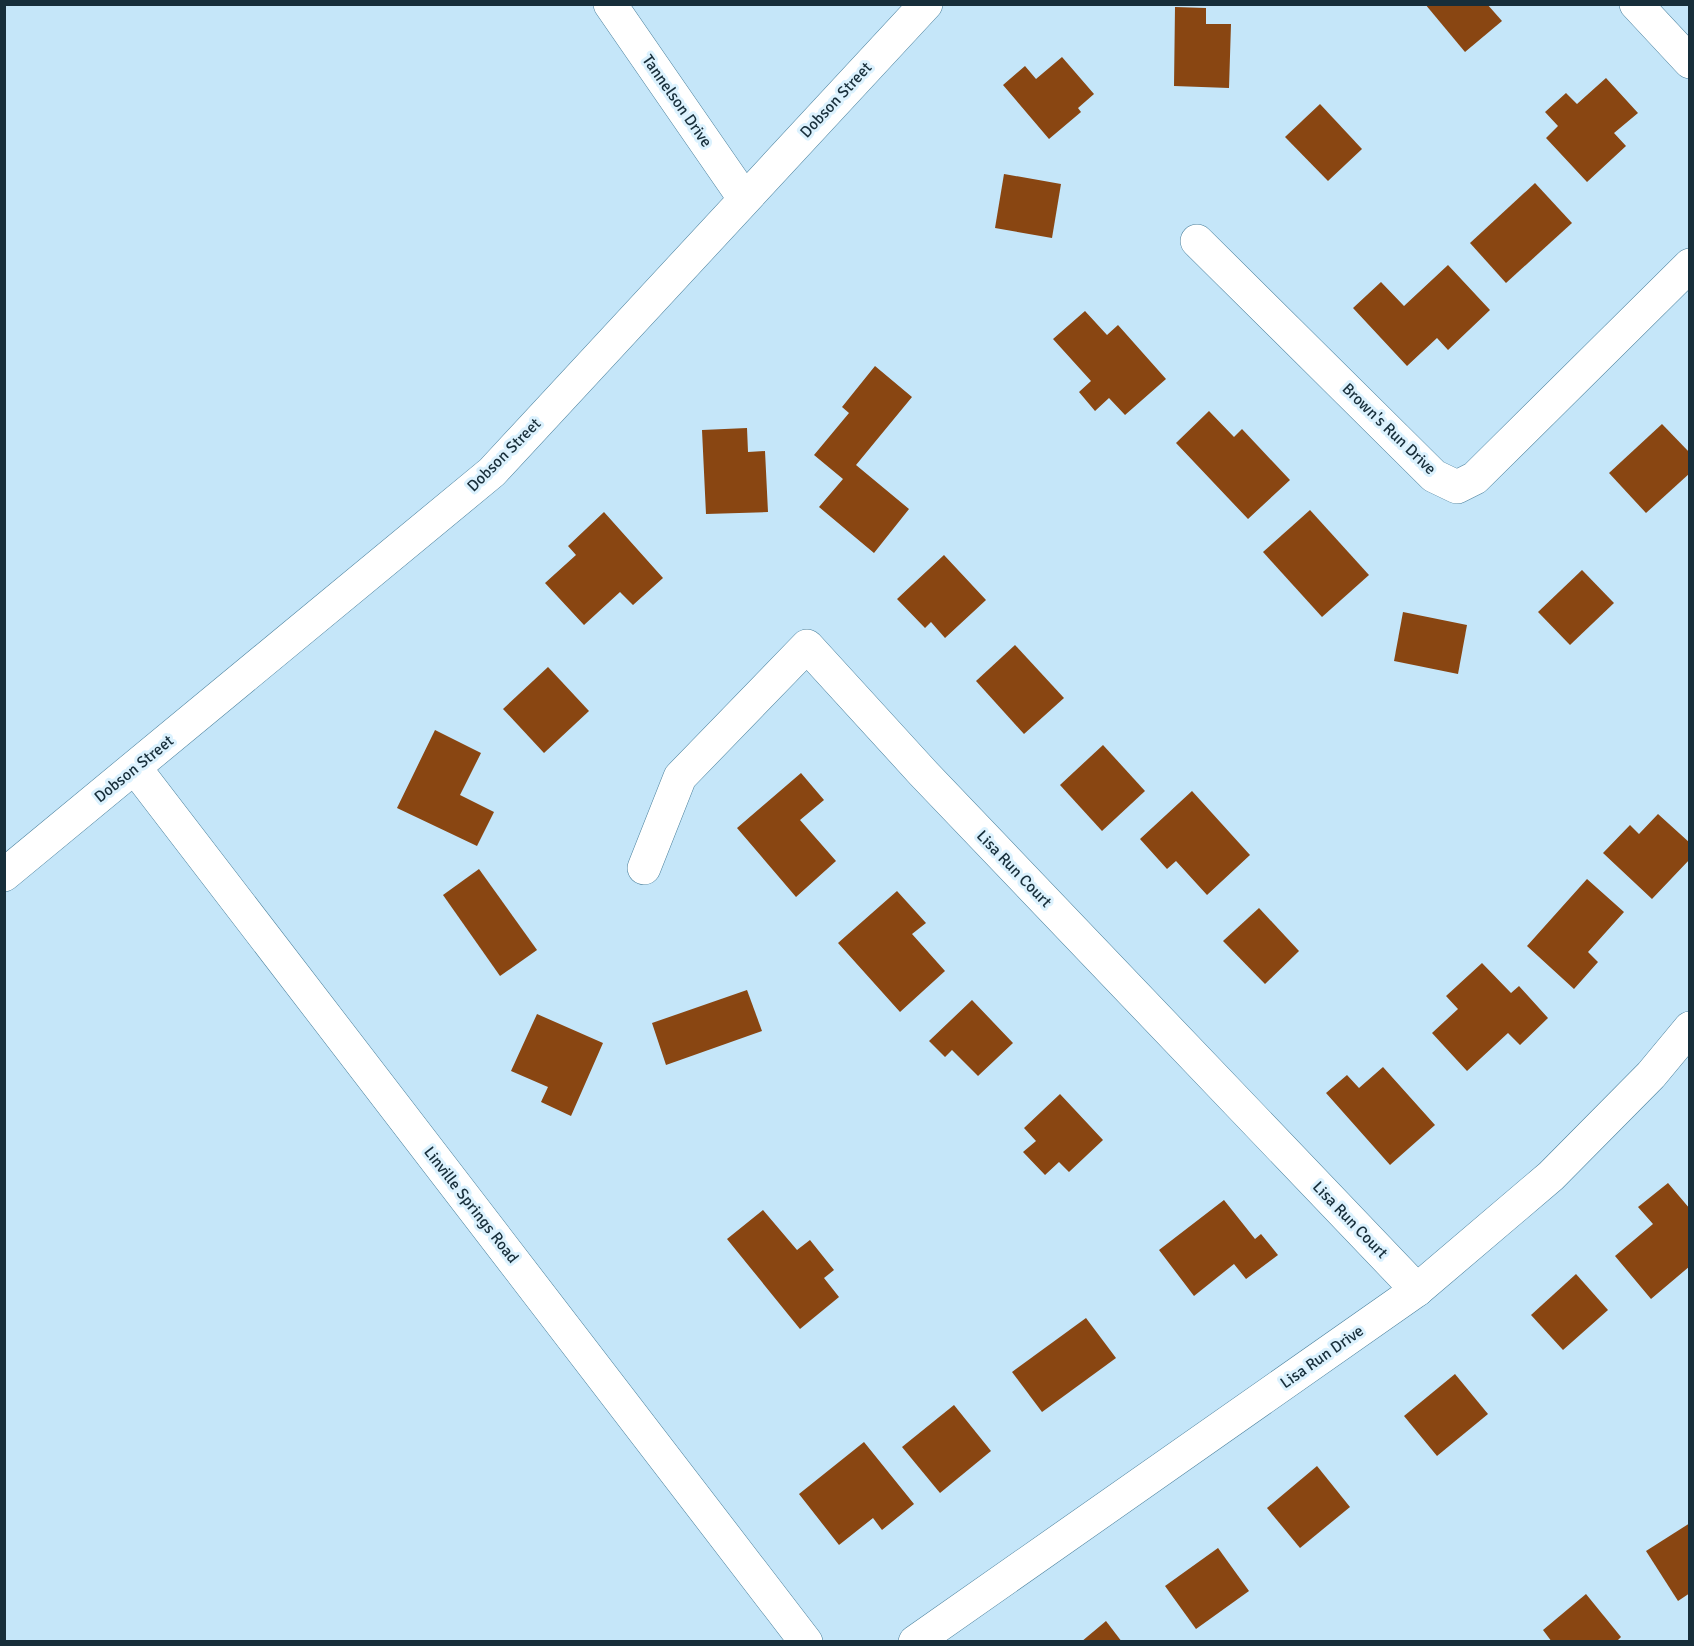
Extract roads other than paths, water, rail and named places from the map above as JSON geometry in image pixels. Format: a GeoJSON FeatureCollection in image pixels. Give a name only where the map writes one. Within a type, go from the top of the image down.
{"type":"FeatureCollection","features":[{"type":"Feature","properties":{"kind":"street","name":"Tannelson Drive"},"geometry":{"type":"LineString","coordinates":[[610,4],[744,198]]}},
{"type":"Feature","properties":{"kind":"street","name":"Dobson Street"},"geometry":{"type":"LineString","coordinates":[[4,875],[492,472],[926,4]]}},
{"type":"Feature","properties":{"kind":"street"},"geometry":{"type":"LineString","coordinates":[[1636,4],[1689,62]]}},
{"type":"Feature","properties":{"kind":"street","name":"Brown's Run Drive"},"geometry":{"type":"LineString","coordinates":[[1197,241],[1434,476],[1457,487],[1475,478],[1689,265]]}},
{"type":"Feature","properties":{"kind":"street","name":"Lisa Run Court"},"geometry":{"type":"LineString","coordinates":[[644,868],[680,777],[807,646],[939,791],[1417,1290]]}},
{"type":"Feature","properties":{"kind":"street","name":"Linville Springs Road"},"geometry":{"type":"LineString","coordinates":[[135,768],[806,1641]]}},
{"type":"Feature","properties":{"kind":"street","name":"Lisa Run Drive"},"geometry":{"type":"LineString","coordinates":[[915,1641],[1417,1290],[1551,1176],[1651,1075],[1689,1028]]}}]}
